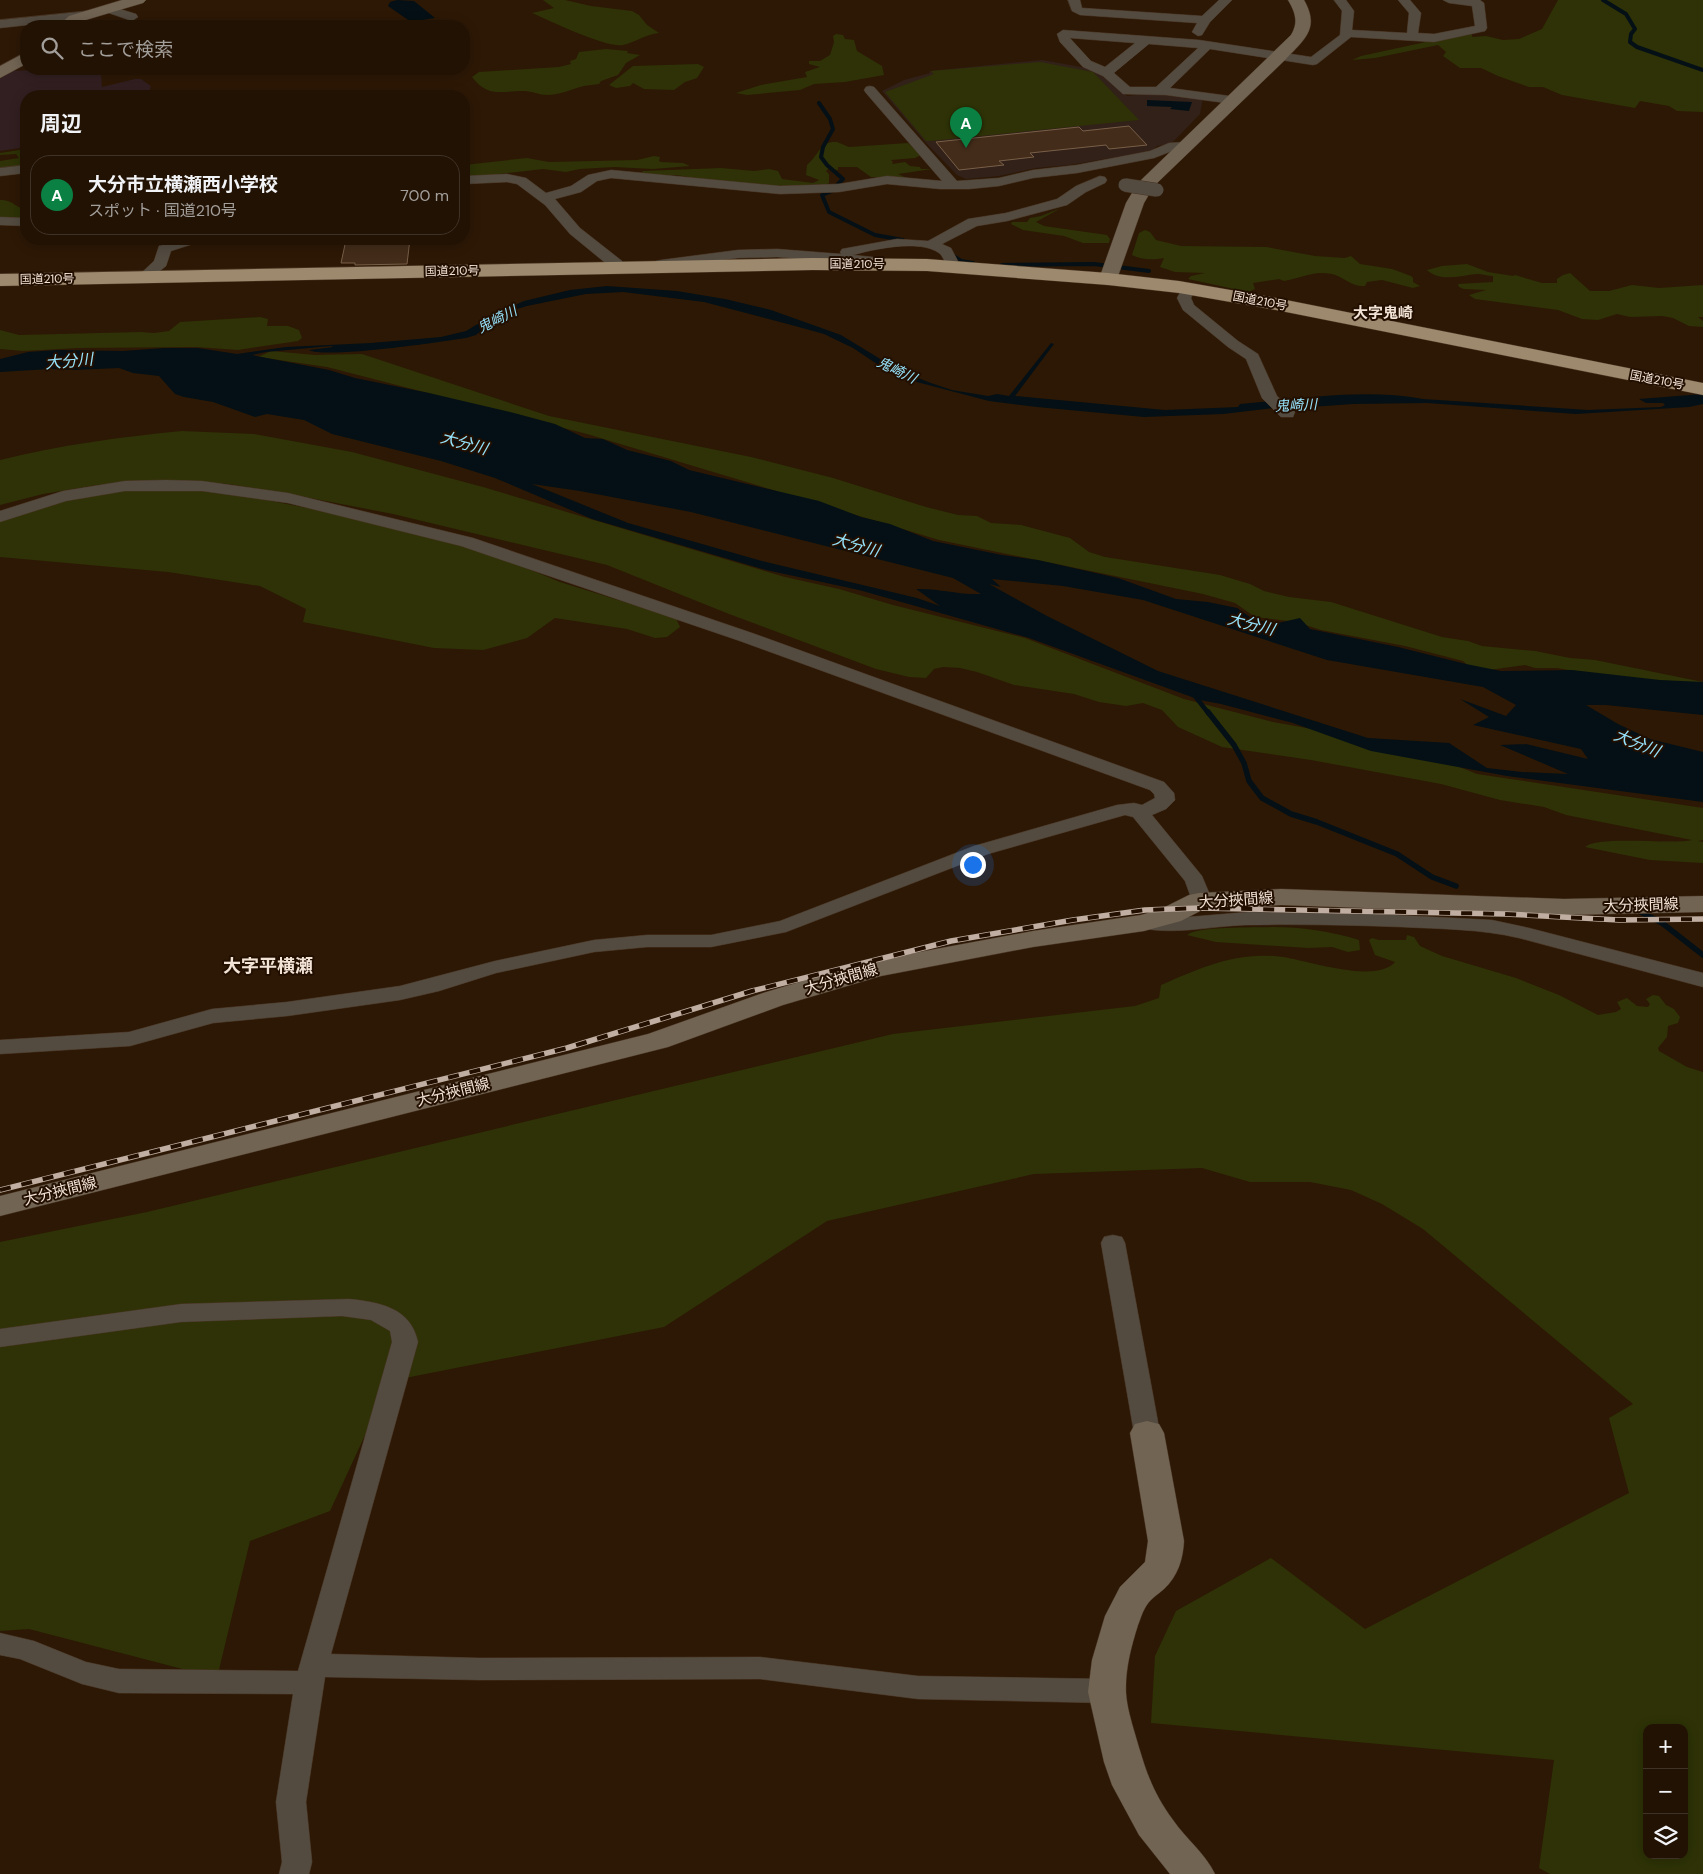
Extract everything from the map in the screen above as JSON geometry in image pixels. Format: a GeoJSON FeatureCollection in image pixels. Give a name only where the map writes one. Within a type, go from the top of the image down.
{"type":"FeatureCollection","features":[{"type":"Feature","properties":{"kind":"highway","name":"国道210号"},"geometry":{"type":"LineString","coordinates":[[0,280],[834,263],[927,265],[1108,279],[1189,288],[1703,389]]}},
{"type":"Feature","properties":{"kind":"street"},"geometry":{"type":"LineString","coordinates":[[73,20],[138,0]]}},
{"type":"Feature","properties":{"kind":"street"},"geometry":{"type":"LineString","coordinates":[[1074,0],[1078,10],[1205,20]]}},
{"type":"Feature","properties":{"kind":"street"},"geometry":{"type":"LineString","coordinates":[[1192,43],[1205,20],[1226,0]]}},
{"type":"Feature","properties":{"kind":"street"},"geometry":{"type":"LineString","coordinates":[[1108,279],[1139,194],[1159,171],[1296,39],[1304,24],[1303,11],[1296,0]]}},
{"type":"Feature","properties":{"kind":"street"},"geometry":{"type":"LineString","coordinates":[[1233,100],[1159,90],[1127,91],[1107,72],[1087,64],[1064,40],[1064,34],[1192,43],[1313,61],[1346,36],[1348,11],[1340,0]]}},
{"type":"Feature","properties":{"kind":"street"},"geometry":{"type":"LineString","coordinates":[[1404,0],[1415,13],[1412,37]]}},
{"type":"Feature","properties":{"kind":"street"},"geometry":{"type":"LineString","coordinates":[[1347,33],[1434,38],[1481,28],[1478,3],[1450,0]]}},
{"type":"Feature","properties":{"kind":"street"},"geometry":{"type":"LineString","coordinates":[[107,9],[132,17]]}},
{"type":"Feature","properties":{"kind":"street"},"geometry":{"type":"LineString","coordinates":[[39,20],[88,15]]}},
{"type":"Feature","properties":{"kind":"street"},"geometry":{"type":"LineString","coordinates":[[0,24],[20,22]]}},
{"type":"Feature","properties":{"kind":"street"},"geometry":{"type":"LineString","coordinates":[[1107,72],[1146,40]]}},
{"type":"Feature","properties":{"kind":"street"},"geometry":{"type":"LineString","coordinates":[[1159,90],[1208,45]]}},
{"type":"Feature","properties":{"kind":"street"},"geometry":{"type":"LineString","coordinates":[[0,73],[20,61]]}},
{"type":"Feature","properties":{"kind":"street"},"geometry":{"type":"LineString","coordinates":[[870,90],[953,185]]}},
{"type":"Feature","properties":{"kind":"street"},"geometry":{"type":"LineString","coordinates":[[544,198],[574,190],[596,177],[614,174],[780,190],[829,189],[887,180],[953,185],[999,182],[1033,174],[1073,169],[1154,154],[1169,147],[1185,146]]}},
{"type":"Feature","properties":{"kind":"street"},"geometry":{"type":"LineString","coordinates":[[0,172],[20,169]]}},
{"type":"Feature","properties":{"kind":"street"},"geometry":{"type":"LineString","coordinates":[[1073,169],[1100,180],[1157,190]]}},
{"type":"Feature","properties":{"kind":"street"},"geometry":{"type":"LineString","coordinates":[[470,180],[514,179],[552,204],[575,231],[619,267]]}},
{"type":"Feature","properties":{"kind":"street"},"geometry":{"type":"LineString","coordinates":[[930,245],[973,222],[1008,217],[1062,202],[1100,180]]}},
{"type":"Feature","properties":{"kind":"street"},"geometry":{"type":"LineString","coordinates":[[0,221],[20,222]]}},
{"type":"Feature","properties":{"kind":"street"},"geometry":{"type":"LineString","coordinates":[[832,257],[889,243],[930,245],[946,251],[954,267]]}},
{"type":"Feature","properties":{"kind":"street"},"geometry":{"type":"LineString","coordinates":[[144,277],[160,263],[164,249],[176,245]]}},
{"type":"Feature","properties":{"kind":"street"},"geometry":{"type":"LineString","coordinates":[[639,267],[748,254],[786,253],[927,265]]}},
{"type":"Feature","properties":{"kind":"street"},"geometry":{"type":"LineString","coordinates":[[1189,288],[1184,298],[1188,307],[1252,357],[1271,400],[1287,413]]}},
{"type":"Feature","properties":{"kind":"street"},"geometry":{"type":"LineString","coordinates":[[0,517],[62,496],[88,491],[125,486],[182,485],[288,498],[466,542],[755,640],[1157,786],[1164,793],[1165,800],[1140,813]]}},
{"type":"Feature","properties":{"kind":"street"},"geometry":{"type":"LineString","coordinates":[[0,1047],[136,1038],[201,1018],[287,1009],[400,993],[431,986],[486,969],[594,946],[647,941],[710,941],[786,926],[987,848],[1124,809],[1134,809],[1140,813],[1194,880],[1200,894],[1194,903]]}},
{"type":"Feature","properties":{"kind":"street","name":"大分挾間線"},"geometry":{"type":"LineString","coordinates":[[0,1206],[658,1041],[773,999],[876,968],[1033,939],[1144,923],[1171,915],[1194,903],[1213,899],[1288,897],[1564,907],[1703,904]]}},
{"type":"Feature","properties":{"kind":"street"},"geometry":{"type":"LineString","coordinates":[[1144,923],[1174,926],[1225,919],[1273,918],[1388,921],[1494,927],[1522,932],[1703,980]]}},
{"type":"Feature","properties":{"kind":"street"},"geometry":{"type":"LineString","coordinates":[[1113,1243],[1166,1541],[1165,1562],[1155,1575],[1138,1590],[1126,1608],[1112,1654],[1107,1691],[1110,1710],[1128,1777],[1144,1809],[1163,1838],[1195,1874]]}},
{"type":"Feature","properties":{"kind":"street"},"geometry":{"type":"LineString","coordinates":[[0,1338],[181,1313],[342,1307],[371,1310],[400,1326],[405,1342],[312,1674],[291,1802],[296,1862],[294,1874]]}},
{"type":"Feature","properties":{"kind":"street"},"geometry":{"type":"LineString","coordinates":[[0,1644],[24,1649],[82,1673],[119,1681],[479,1669],[760,1668],[788,1669],[890,1685],[961,1689],[1107,1691]]}},
{"type":"Feature","properties":{"kind":"shaded area"},"geometry":{"type":"Polygon","coordinates":[[[1042,60],[1098,70],[1105,74],[1127,96],[1152,93],[1203,98],[1200,114],[1171,144],[1157,146],[1152,151],[1069,165],[1036,168],[999,176],[966,179],[957,175],[928,145],[882,91],[904,80],[930,73],[930,71],[1042,60]]]}},
{"type":"Feature","properties":{"kind":"shaded area"},"geometry":{"type":"Polygon","coordinates":[[[9,71],[20,71],[20,75],[101,75],[102,87],[135,79],[141,79],[151,86],[150,90],[20,90],[20,148],[0,151],[0,77],[9,71]]]}},
{"type":"Feature","properties":{"kind":"green space"},"geometry":{"type":"Polygon","coordinates":[[[543,0],[565,0],[591,6],[632,11],[659,33],[623,45],[604,42],[532,13],[554,8],[543,0]]]}},
{"type":"Feature","properties":{"kind":"green space"},"geometry":{"type":"Polygon","coordinates":[[[1558,0],[1703,0],[1703,112],[1677,111],[1669,106],[1640,101],[1635,108],[1562,95],[1543,87],[1529,87],[1481,68],[1460,68],[1443,56],[1446,52],[1438,45],[1375,58],[1352,60],[1361,56],[1472,32],[1472,37],[1486,36],[1503,40],[1519,39],[1542,29],[1558,0]]]}},
{"type":"Feature","properties":{"kind":"green space"},"geometry":{"type":"Polygon","coordinates":[[[836,34],[843,35],[845,39],[854,40],[857,51],[882,66],[884,75],[845,82],[814,84],[800,90],[747,95],[736,93],[761,85],[807,77],[805,72],[820,67],[809,64],[809,61],[820,61],[830,55],[834,42],[833,36],[836,34]]]}},
{"type":"Feature","properties":{"kind":"green space"},"geometry":{"type":"Polygon","coordinates":[[[606,49],[628,51],[627,53],[640,55],[626,63],[618,75],[601,81],[599,84],[552,95],[527,91],[489,91],[478,84],[472,77],[479,72],[559,67],[571,64],[570,61],[576,59],[579,52],[606,49]]]}},
{"type":"Feature","properties":{"kind":"green space"},"geometry":{"type":"Polygon","coordinates":[[[1040,62],[1093,72],[1139,120],[926,141],[885,92],[934,74],[931,71],[1040,62]]]}},
{"type":"Feature","properties":{"kind":"green space"},"geometry":{"type":"Polygon","coordinates":[[[698,64],[704,67],[697,78],[685,82],[674,90],[644,89],[633,83],[630,86],[616,88],[609,85],[633,66],[698,64]]]}},
{"type":"Feature","properties":{"kind":"green space"},"geometry":{"type":"Polygon","coordinates":[[[832,142],[849,147],[908,143],[921,155],[915,158],[891,160],[892,164],[905,162],[910,166],[920,167],[921,169],[932,169],[898,174],[907,178],[871,177],[857,167],[838,167],[838,170],[828,169],[826,171],[829,174],[829,183],[827,184],[772,187],[696,180],[676,175],[641,174],[643,171],[721,168],[754,171],[769,169],[778,171],[782,179],[813,183],[819,180],[806,175],[807,165],[824,144],[832,142]]]}},
{"type":"Feature","properties":{"kind":"green space"},"geometry":{"type":"Polygon","coordinates":[[[20,150],[20,166],[0,168],[0,161],[19,158],[16,154],[0,155],[0,153],[20,150]]]}},
{"type":"Feature","properties":{"kind":"green space"},"geometry":{"type":"Polygon","coordinates":[[[654,156],[660,157],[659,161],[661,162],[683,163],[690,166],[653,169],[614,167],[580,169],[566,172],[543,169],[470,177],[470,164],[527,158],[549,162],[637,160],[654,156]]]}},
{"type":"Feature","properties":{"kind":"green space"},"geometry":{"type":"Polygon","coordinates":[[[0,200],[8,201],[20,207],[20,224],[0,225],[0,200]]]}},
{"type":"Feature","properties":{"kind":"green space"},"geometry":{"type":"Polygon","coordinates":[[[1061,208],[1036,222],[1044,226],[1107,235],[1110,239],[1109,243],[1083,243],[1064,236],[1023,230],[1011,224],[1012,222],[1027,222],[1030,218],[1061,208]]]}},
{"type":"Feature","properties":{"kind":"green space"},"geometry":{"type":"Polygon","coordinates":[[[1145,230],[1150,232],[1156,240],[1181,246],[1266,247],[1315,256],[1345,258],[1351,256],[1360,264],[1392,269],[1411,276],[1413,282],[1420,286],[1413,288],[1382,280],[1367,282],[1365,286],[1360,286],[1332,274],[1319,273],[1284,281],[1279,279],[1253,283],[1255,289],[1248,292],[1188,279],[1191,276],[1205,273],[1175,272],[1160,267],[1164,258],[1147,259],[1132,255],[1139,233],[1145,230]]]}},
{"type":"Feature","properties":{"kind":"green space"},"geometry":{"type":"Polygon","coordinates":[[[1467,264],[1488,272],[1515,275],[1542,283],[1557,283],[1557,279],[1570,273],[1590,291],[1609,291],[1632,285],[1659,288],[1703,285],[1703,317],[1698,317],[1703,321],[1703,327],[1689,326],[1673,318],[1662,316],[1630,317],[1617,314],[1598,320],[1582,319],[1558,310],[1475,299],[1469,295],[1486,290],[1464,289],[1459,287],[1458,284],[1493,282],[1493,276],[1477,274],[1445,277],[1438,276],[1427,270],[1442,266],[1467,264]]]}},
{"type":"Feature","properties":{"kind":"green space"},"geometry":{"type":"Polygon","coordinates":[[[260,317],[268,319],[267,326],[288,326],[299,330],[302,338],[298,341],[238,350],[196,347],[78,348],[23,351],[0,349],[0,330],[19,335],[154,333],[169,331],[180,322],[260,317]]]}},
{"type":"Feature","properties":{"kind":"green space"},"geometry":{"type":"Polygon","coordinates":[[[271,351],[315,355],[362,354],[549,416],[751,457],[833,478],[926,507],[958,515],[977,516],[991,523],[1021,525],[1070,538],[1089,552],[1105,557],[1220,575],[1250,584],[1264,591],[1289,597],[1331,602],[1442,637],[1468,641],[1482,646],[1535,651],[1570,658],[1595,660],[1703,682],[1703,689],[1632,681],[1557,668],[1535,668],[1525,665],[1489,670],[1470,667],[1463,661],[1405,646],[1321,630],[1296,622],[1255,617],[1235,603],[1203,594],[939,540],[587,434],[327,367],[258,357],[271,351]]]}},
{"type":"Feature","properties":{"kind":"green space"},"geometry":{"type":"Polygon","coordinates":[[[182,431],[254,434],[352,452],[483,487],[785,577],[839,589],[893,605],[1025,638],[1184,699],[1273,722],[1334,733],[1427,754],[1477,774],[1703,808],[1703,840],[1698,841],[1703,842],[1703,863],[1650,860],[1585,847],[1593,843],[1619,841],[1668,842],[1692,840],[1566,815],[1544,807],[1500,800],[1441,784],[1311,760],[1222,747],[1178,727],[1162,710],[1143,703],[1126,706],[1099,702],[1074,694],[1014,685],[960,668],[943,667],[934,669],[926,678],[909,677],[876,669],[729,614],[607,565],[393,514],[229,484],[165,480],[97,485],[43,494],[0,505],[0,460],[91,442],[182,431]]]}},
{"type":"Feature","properties":{"kind":"green space"},"geometry":{"type":"Polygon","coordinates":[[[181,489],[242,495],[317,510],[483,550],[560,582],[676,618],[680,627],[667,637],[655,638],[627,629],[555,618],[527,638],[483,650],[434,648],[303,622],[306,609],[260,586],[168,572],[0,557],[0,522],[38,506],[117,490],[181,489]]]}},
{"type":"Feature","properties":{"kind":"green space"},"geometry":{"type":"Polygon","coordinates":[[[1273,927],[1316,930],[1337,934],[1359,940],[1360,950],[1348,952],[1332,947],[1308,948],[1216,942],[1187,935],[1203,930],[1273,927]]]}},
{"type":"Feature","properties":{"kind":"green space"},"geometry":{"type":"Polygon","coordinates":[[[1407,935],[1414,937],[1420,946],[1442,956],[1516,978],[1559,995],[1598,1015],[1616,1012],[1621,1009],[1617,1002],[1627,998],[1637,1006],[1648,1007],[1650,1004],[1646,999],[1653,995],[1659,996],[1680,1017],[1678,1023],[1668,1026],[1667,1037],[1658,1048],[1659,1051],[1687,1067],[1703,1072],[1703,1874],[1550,1874],[1539,1868],[1554,1760],[1151,1723],[1155,1656],[1176,1611],[1271,1558],[1365,1629],[1629,1493],[1609,1418],[1633,1404],[1423,1229],[1382,1204],[1351,1190],[1310,1182],[1250,1182],[1202,1168],[1034,1174],[827,1221],[664,1327],[390,1381],[330,1511],[250,1541],[217,1678],[29,1629],[0,1631],[0,1242],[147,1212],[893,1034],[1135,1006],[1159,998],[1161,985],[1191,972],[1235,958],[1250,956],[1283,957],[1342,969],[1373,971],[1386,968],[1395,962],[1375,955],[1369,940],[1372,938],[1379,940],[1406,940],[1407,935]]]}},
{"type":"Feature","properties":{"kind":"water"},"geometry":{"type":"Polygon","coordinates":[[[397,0],[414,1],[435,18],[408,20],[388,6],[390,2],[397,0]]]}},
{"type":"Feature","properties":{"kind":"water"},"geometry":{"type":"Polygon","coordinates":[[[1147,100],[1192,102],[1189,111],[1170,109],[1172,107],[1147,106],[1147,100]]]}},
{"type":"Feature","properties":{"kind":"water"},"geometry":{"type":"Polygon","coordinates":[[[607,286],[677,291],[725,299],[771,310],[841,335],[900,371],[952,390],[988,396],[997,394],[1009,396],[1051,343],[1054,344],[1015,396],[1165,410],[1238,407],[1240,404],[1309,397],[1378,394],[1423,399],[1588,410],[1661,407],[1665,405],[1663,403],[1646,403],[1639,399],[1703,394],[1703,404],[1689,407],[1576,414],[1427,403],[1353,404],[1297,408],[1292,406],[1223,414],[1144,417],[1037,407],[989,401],[913,381],[883,368],[853,348],[824,334],[704,302],[623,292],[586,294],[527,306],[504,313],[476,335],[466,338],[359,351],[320,352],[309,350],[333,347],[331,346],[252,355],[329,370],[355,378],[514,413],[555,424],[585,438],[603,439],[627,450],[671,461],[689,470],[819,501],[861,517],[890,524],[933,541],[1038,560],[1118,578],[1176,599],[1208,602],[1237,608],[1254,620],[1278,623],[1300,618],[1310,629],[1501,671],[1572,670],[1660,680],[1703,682],[1703,715],[1606,705],[1586,705],[1618,724],[1650,739],[1703,752],[1703,802],[1507,776],[1371,751],[1293,723],[1200,700],[1029,638],[859,590],[766,570],[592,519],[495,478],[441,461],[332,434],[304,420],[267,414],[255,417],[213,402],[184,397],[175,394],[159,376],[133,373],[119,368],[0,372],[0,359],[28,352],[198,348],[237,354],[286,347],[441,337],[466,331],[491,316],[524,301],[570,290],[607,286]],[[532,484],[628,523],[762,561],[917,598],[940,606],[916,589],[981,594],[953,578],[691,512],[532,484]],[[992,579],[1001,587],[989,584],[1047,616],[1158,671],[1368,738],[1449,743],[1487,768],[1522,772],[1568,774],[1500,745],[1526,744],[1588,759],[1581,749],[1473,725],[1489,717],[1460,699],[1506,716],[1516,705],[1483,687],[1327,660],[1143,600],[1063,586],[992,579]]]}},
{"type":"Feature","properties":{"kind":"building"},"geometry":{"type":"Polygon","coordinates":[[[1129,126],[1147,145],[1109,149],[1106,145],[1030,153],[1034,157],[999,161],[1004,165],[959,170],[936,142],[1079,127],[1083,131],[1129,126]]]}},
{"type":"Feature","properties":{"kind":"building"},"geometry":{"type":"Polygon","coordinates":[[[345,245],[409,245],[407,264],[355,265],[355,263],[341,263],[345,245]]]}},
{"type":"Feature","properties":{"kind":"waterway"},"geometry":{"type":"LineString","coordinates":[[1603,0],[1626,14],[1635,29],[1631,34],[1630,42],[1637,47],[1703,70]]}},
{"type":"Feature","properties":{"kind":"waterway"},"geometry":{"type":"LineString","coordinates":[[819,103],[830,119],[833,129],[823,147],[821,157],[843,179],[836,186],[835,190],[822,195],[829,212],[875,235],[903,240]]}},
{"type":"Feature","properties":{"kind":"waterway"},"geometry":{"type":"LineString","coordinates":[[952,255],[961,261],[973,263]]}},
{"type":"Feature","properties":{"kind":"waterway"},"geometry":{"type":"LineString","coordinates":[[1002,265],[1094,264],[1149,271]]}},
{"type":"Feature","properties":{"kind":"waterway"},"geometry":{"type":"LineString","coordinates":[[1195,696],[1209,714]]}},
{"type":"Feature","properties":{"kind":"waterway"},"geometry":{"type":"LineString","coordinates":[[1208,712],[1234,745],[1244,763],[1249,781],[1262,798],[1291,814],[1317,822],[1397,854],[1432,877],[1456,886]]}},
{"type":"Feature","properties":{"kind":"waterway"},"geometry":{"type":"LineString","coordinates":[[1637,910],[1662,923],[1703,955]]}},
{"type":"Feature","properties":{"kind":"railway"},"geometry":{"type":"LineString","coordinates":[[0,1190],[567,1048],[752,991],[951,941],[1073,920],[1145,910],[1200,908],[1505,914],[1619,920],[1703,919]]}},
{"type":"Feature","properties":{"kind":"place","name":"大分市立横瀬西小学校"},"geometry":{"type":"Point","coordinates":[966,148]}},
{"type":"Feature","properties":{"kind":"district","name":"大字鬼崎"},"geometry":{"type":"Point","coordinates":[1383,313]}},
{"type":"Feature","properties":{"kind":"district","name":"大字平横瀬"},"geometry":{"type":"Point","coordinates":[268,966]}},
{"type":"Feature","properties":{"kind":"water label","name":"鬼崎川"},"geometry":{"type":"Point","coordinates":[497,319]}},
{"type":"Feature","properties":{"kind":"water label","name":"大分川"},"geometry":{"type":"Point","coordinates":[69,361]}},
{"type":"Feature","properties":{"kind":"water label","name":"鬼崎川"},"geometry":{"type":"Point","coordinates":[897,370]}},
{"type":"Feature","properties":{"kind":"water label","name":"鬼崎川"},"geometry":{"type":"Point","coordinates":[1296,405]}},
{"type":"Feature","properties":{"kind":"water label","name":"大分川"},"geometry":{"type":"Point","coordinates":[464,443]}},
{"type":"Feature","properties":{"kind":"water label","name":"大分川"},"geometry":{"type":"Point","coordinates":[856,545]}},
{"type":"Feature","properties":{"kind":"water label","name":"大分川"},"geometry":{"type":"Point","coordinates":[1251,624]}},
{"type":"Feature","properties":{"kind":"water label","name":"大分川"},"geometry":{"type":"Point","coordinates":[1637,743]}}]}
